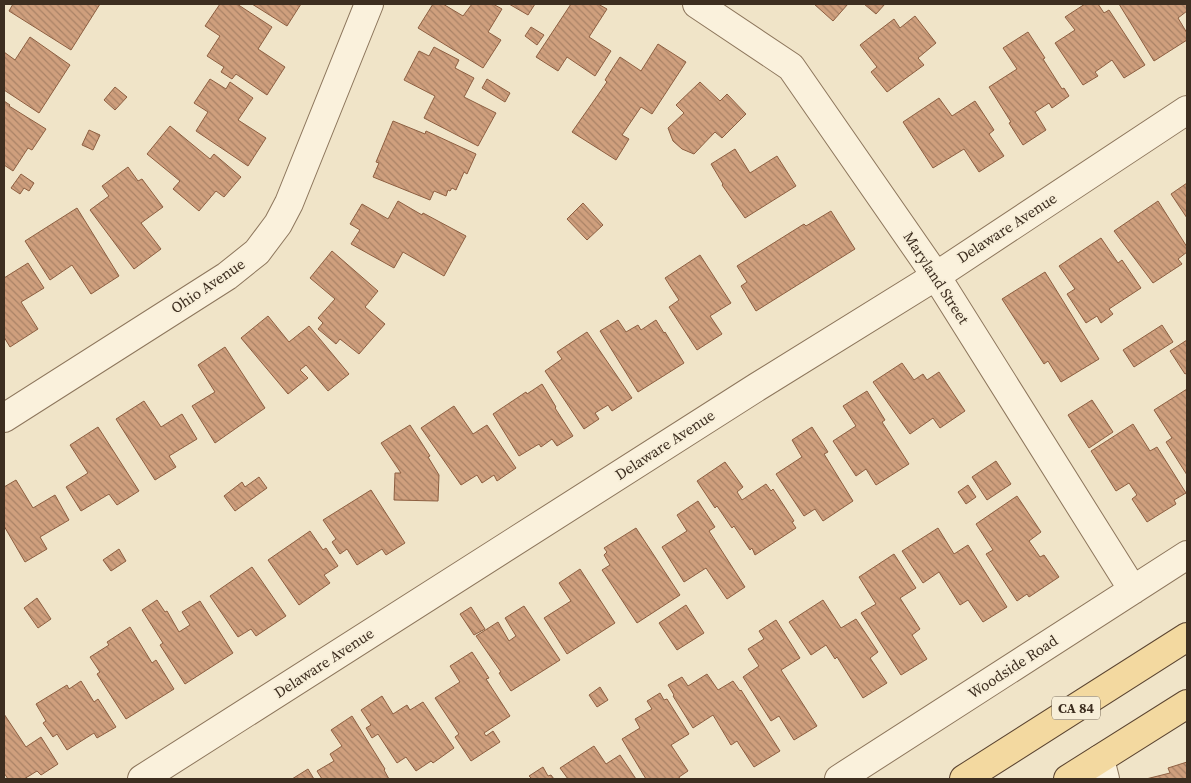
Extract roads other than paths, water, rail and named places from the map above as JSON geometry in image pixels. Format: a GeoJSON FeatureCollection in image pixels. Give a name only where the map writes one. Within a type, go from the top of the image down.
{"type":"FeatureCollection","features":[{"type":"Feature","properties":{"kind":"main road","name":"CA 84"},"geometry":{"type":"LineString","coordinates":[[964,779],[1187,637]]}},
{"type":"Feature","properties":{"kind":"main road"},"geometry":{"type":"LineString","coordinates":[[1068,779],[1103,769],[1187,704]]}},
{"type":"Feature","properties":{"kind":"street","name":"Ohio Avenue"},"geometry":{"type":"LineString","coordinates":[[4,418],[227,276],[257,252],[278,224],[289,203],[369,4]]}},
{"type":"Feature","properties":{"kind":"street","name":"Maryland Street"},"geometry":{"type":"LineString","coordinates":[[697,4],[791,67],[936,276],[1133,590]]}},
{"type":"Feature","properties":{"kind":"street","name":"Delaware Avenue"},"geometry":{"type":"LineString","coordinates":[[142,779],[756,387],[936,276],[1187,110]]}},
{"type":"Feature","properties":{"kind":"street","name":"Woodside Road"},"geometry":{"type":"LineString","coordinates":[[839,779],[1187,555]]}}]}
